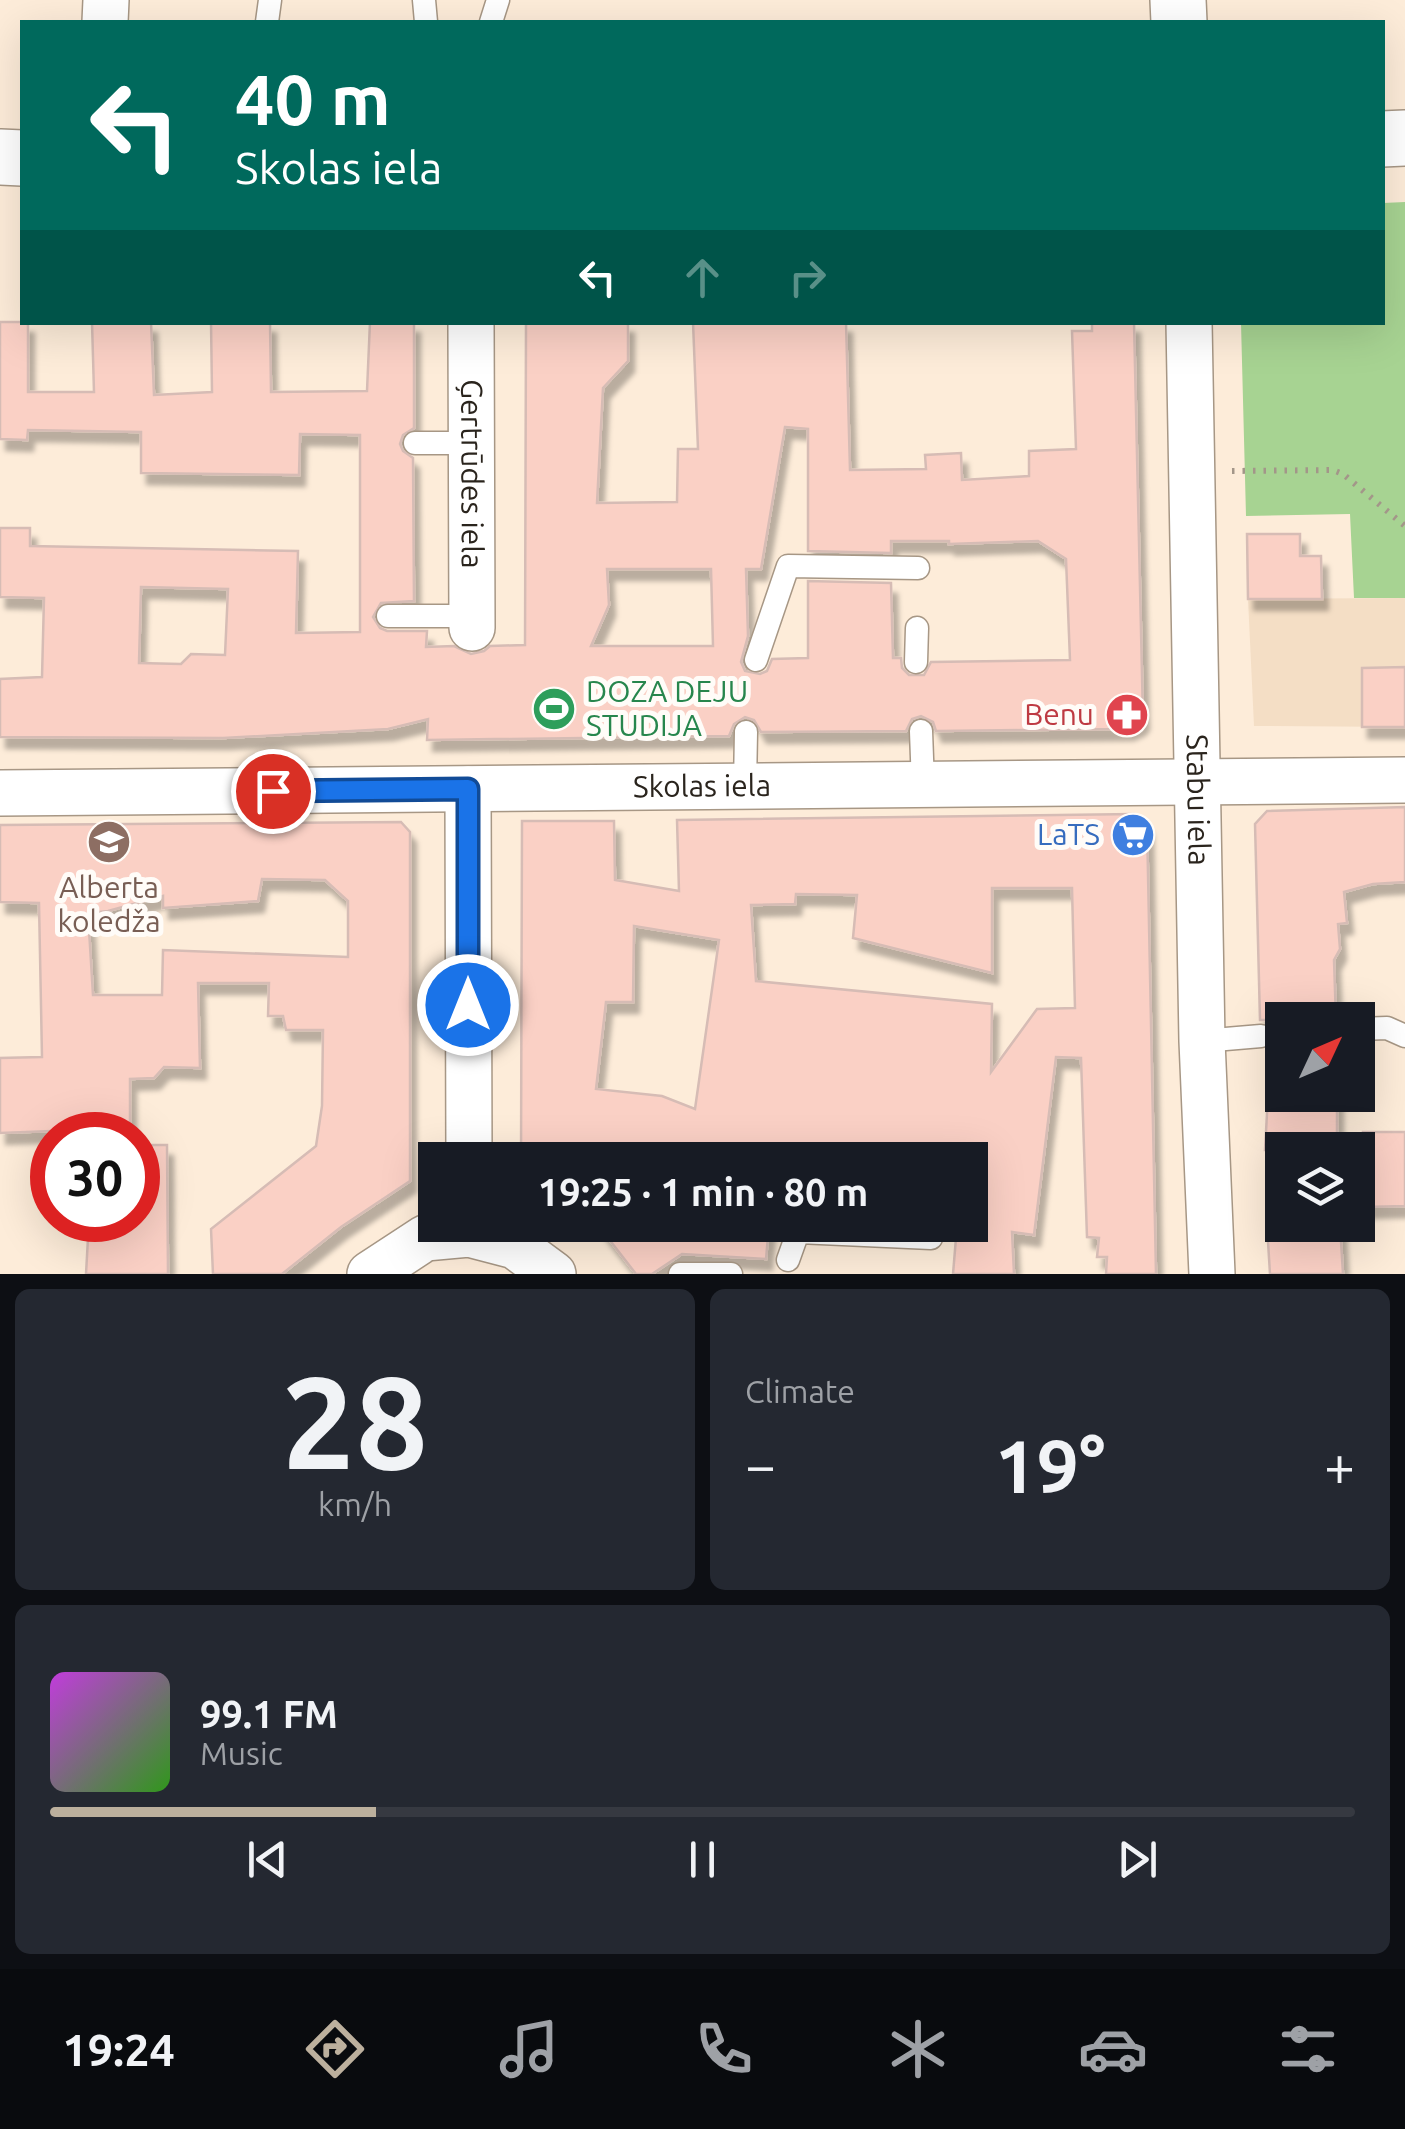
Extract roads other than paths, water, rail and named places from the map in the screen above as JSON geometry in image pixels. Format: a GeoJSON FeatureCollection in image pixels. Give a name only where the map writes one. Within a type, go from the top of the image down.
{"type":"FeatureCollection","features":[{"type":"Feature","properties":{"kind":"street","name":"Ģertrūdes iela"},"geometry":{"type":"LineString","coordinates":[[471,325],[472,622]]}},
{"type":"Feature","properties":{"kind":"street","name":"Stabu iela"},"geometry":{"type":"LineString","coordinates":[[1188,325],[1202,1040],[1212,1274]]}},
{"type":"Feature","properties":{"kind":"street","name":"Skolas iela"},"geometry":{"type":"LineString","coordinates":[[0,793],[1405,780]]}},
{"type":"Feature","properties":{"kind":"street"},"geometry":{"type":"LineString","coordinates":[[468,789],[469,1142]]}},
{"type":"Feature","properties":{"kind":"street"},"geometry":{"type":"LineString","coordinates":[[370,1274],[419,1242]]}},
{"type":"Feature","properties":{"kind":"street"},"geometry":{"type":"LineString","coordinates":[[504,1242],[552,1274]]}},
{"type":"Feature","properties":{"kind":"lane"},"geometry":{"type":"LineString","coordinates":[[414,443],[471,442]]}},
{"type":"Feature","properties":{"kind":"lane"},"geometry":{"type":"LineString","coordinates":[[756,660],[788,566],[918,568]]}},
{"type":"Feature","properties":{"kind":"lane"},"geometry":{"type":"LineString","coordinates":[[388,616],[472,622]]}},
{"type":"Feature","properties":{"kind":"lane"},"geometry":{"type":"LineString","coordinates":[[916,662],[918,628]]}},
{"type":"Feature","properties":{"kind":"lane"},"geometry":{"type":"LineString","coordinates":[[921,731],[923,785]]}},
{"type":"Feature","properties":{"kind":"lane"},"geometry":{"type":"LineString","coordinates":[[745,786],[746,732]]}},
{"type":"Feature","properties":{"kind":"lane"},"geometry":{"type":"LineString","coordinates":[[1375,1028],[1387,1028],[1405,1036]]}},
{"type":"Feature","properties":{"kind":"lane"},"geometry":{"type":"LineString","coordinates":[[1202,1040],[1261,1036]]}},
{"type":"Feature","properties":{"kind":"lane"},"geometry":{"type":"LineString","coordinates":[[788,1260],[794,1242]]}},
{"type":"Feature","properties":{"kind":"lane"},"geometry":{"type":"LineString","coordinates":[[680,1274],[731,1274]]}},
{"type":"Feature","properties":{"kind":"place","name":"DOZA DEJU STUDIJA"},"geometry":{"type":"Point","coordinates":[554,709]}},
{"type":"Feature","properties":{"kind":"place","name":"Benu"},"geometry":{"type":"Point","coordinates":[1127,715]}},
{"type":"Feature","properties":{"kind":"place","name":"LaTS"},"geometry":{"type":"Point","coordinates":[1133,835]}},
{"type":"Feature","properties":{"kind":"place","name":"Alberta koledža"},"geometry":{"type":"Point","coordinates":[109,842]}}]}
